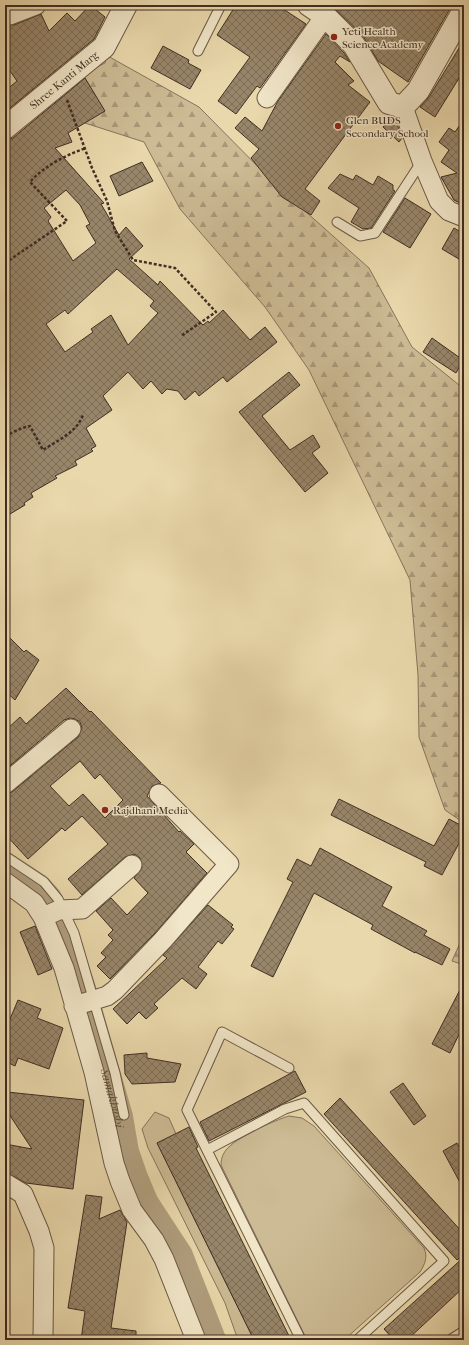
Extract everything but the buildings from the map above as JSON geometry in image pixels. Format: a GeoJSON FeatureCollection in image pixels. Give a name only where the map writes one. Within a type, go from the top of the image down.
{"type":"FeatureCollection","features":[{"type":"Feature","properties":{"kind":"street"},"geometry":{"type":"LineString","coordinates":[[10,15],[36,5]]}},
{"type":"Feature","properties":{"kind":"street","name":"Shree Kanti Marg"},"geometry":{"type":"LineString","coordinates":[[5,128],[104,48],[126,5]]}},
{"type":"Feature","properties":{"kind":"street"},"geometry":{"type":"LineString","coordinates":[[403,107],[418,91],[464,10]]}},
{"type":"Feature","properties":{"kind":"street"},"geometry":{"type":"LineString","coordinates":[[267,98],[317,11],[354,45],[389,102],[403,107]]}},
{"type":"Feature","properties":{"kind":"street"},"geometry":{"type":"LineString","coordinates":[[403,107],[422,161],[439,201],[449,211],[464,217]]}},
{"type":"Feature","properties":{"kind":"street"},"geometry":{"type":"LineString","coordinates":[[5,784],[71,729]]}},
{"type":"Feature","properties":{"kind":"street"},"geometry":{"type":"LineString","coordinates":[[84,1003],[107,996],[115,990],[178,924],[229,864],[159,794]]}},
{"type":"Feature","properties":{"kind":"street"},"geometry":{"type":"LineString","coordinates":[[5,882],[34,903],[53,913],[82,909],[132,865]]}},
{"type":"Feature","properties":{"kind":"street"},"geometry":{"type":"LineString","coordinates":[[53,913],[64,968],[84,1003],[94,1072],[114,1163],[120,1181],[132,1210],[154,1240],[164,1259],[196,1340]]}},
{"type":"Feature","properties":{"kind":"street"},"geometry":{"type":"LineString","coordinates":[[5,1183],[23,1194],[39,1231],[44,1248],[43,1340]]}},
{"type":"Feature","properties":{"kind":"lane"},"geometry":{"type":"LineString","coordinates":[[198,50],[222,5]]}},
{"type":"Feature","properties":{"kind":"lane"},"geometry":{"type":"LineString","coordinates":[[337,222],[360,236],[368,236],[375,233],[422,161]]}},
{"type":"Feature","properties":{"kind":"lane"},"geometry":{"type":"LineString","coordinates":[[5,856],[44,882],[58,899],[53,913]]}},
{"type":"Feature","properties":{"kind":"lane"},"geometry":{"type":"LineString","coordinates":[[84,1003],[124,1114]]}},
{"type":"Feature","properties":{"kind":"lane"},"geometry":{"type":"LineString","coordinates":[[290,1068],[222,1032],[188,1110],[300,1340]]}},
{"type":"Feature","properties":{"kind":"lane"},"geometry":{"type":"LineString","coordinates":[[207,1150],[285,1110],[304,1103],[444,1261],[357,1340]]}},
{"type":"Feature","properties":{"kind":"lane"},"geometry":{"type":"LineString","coordinates":[[450,1340],[464,1331]]}},
{"type":"Feature","properties":{"kind":"path"},"geometry":{"type":"LineString","coordinates":[[60,83],[86,148],[92,168],[107,201],[115,231],[133,260],[175,268],[216,312],[181,336]]}},
{"type":"Feature","properties":{"kind":"path"},"geometry":{"type":"LineString","coordinates":[[5,263],[67,220],[30,182],[37,174],[61,159],[86,148]]}},
{"type":"Feature","properties":{"kind":"path"},"geometry":{"type":"LineString","coordinates":[[5,436],[30,426],[43,450],[69,434],[80,424],[83,415]]}},
{"type":"Feature","properties":{"kind":"green space"},"geometry":{"type":"Polygon","coordinates":[[[106,55],[199,107],[279,188],[369,268],[412,347],[464,389],[464,823],[445,810],[419,737],[418,675],[410,580],[309,370],[265,307],[180,209],[144,142],[85,123],[63,84],[105,63],[106,55]]]}},
{"type":"Feature","properties":{"kind":"green space"},"geometry":{"type":"Polygon","coordinates":[[[464,934],[464,965],[452,961],[464,934]]]}},
{"type":"Feature","properties":{"kind":"green space"},"geometry":{"type":"Polygon","coordinates":[[[155,1112],[169,1118],[176,1134],[157,1143],[254,1340],[238,1340],[225,1303],[148,1148],[142,1129],[155,1112]]]}},
{"type":"Feature","properties":{"kind":"green space"},"geometry":{"type":"Polygon","coordinates":[[[289,1116],[302,1118],[314,1126],[424,1248],[426,1254],[420,1272],[344,1340],[307,1340],[221,1165],[222,1157],[225,1152],[235,1142],[258,1129],[289,1116]]]}},
{"type":"Feature","properties":{"kind":"waterway","name":"Samakhushi"},"geometry":{"type":"LineString","coordinates":[[5,867],[37,888],[47,899],[58,921],[81,989],[118,1117],[124,1152],[133,1178],[144,1204],[178,1256],[211,1340]]}},
{"type":"Feature","properties":{"kind":"place","name":"Yeti Health Science Academy"},"geometry":{"type":"Point","coordinates":[334,37]}},
{"type":"Feature","properties":{"kind":"place","name":"Glen BUDS Secondary School"},"geometry":{"type":"Point","coordinates":[338,126]}},
{"type":"Feature","properties":{"kind":"place","name":"Rajdhani Media"},"geometry":{"type":"Point","coordinates":[105,810]}}]}
